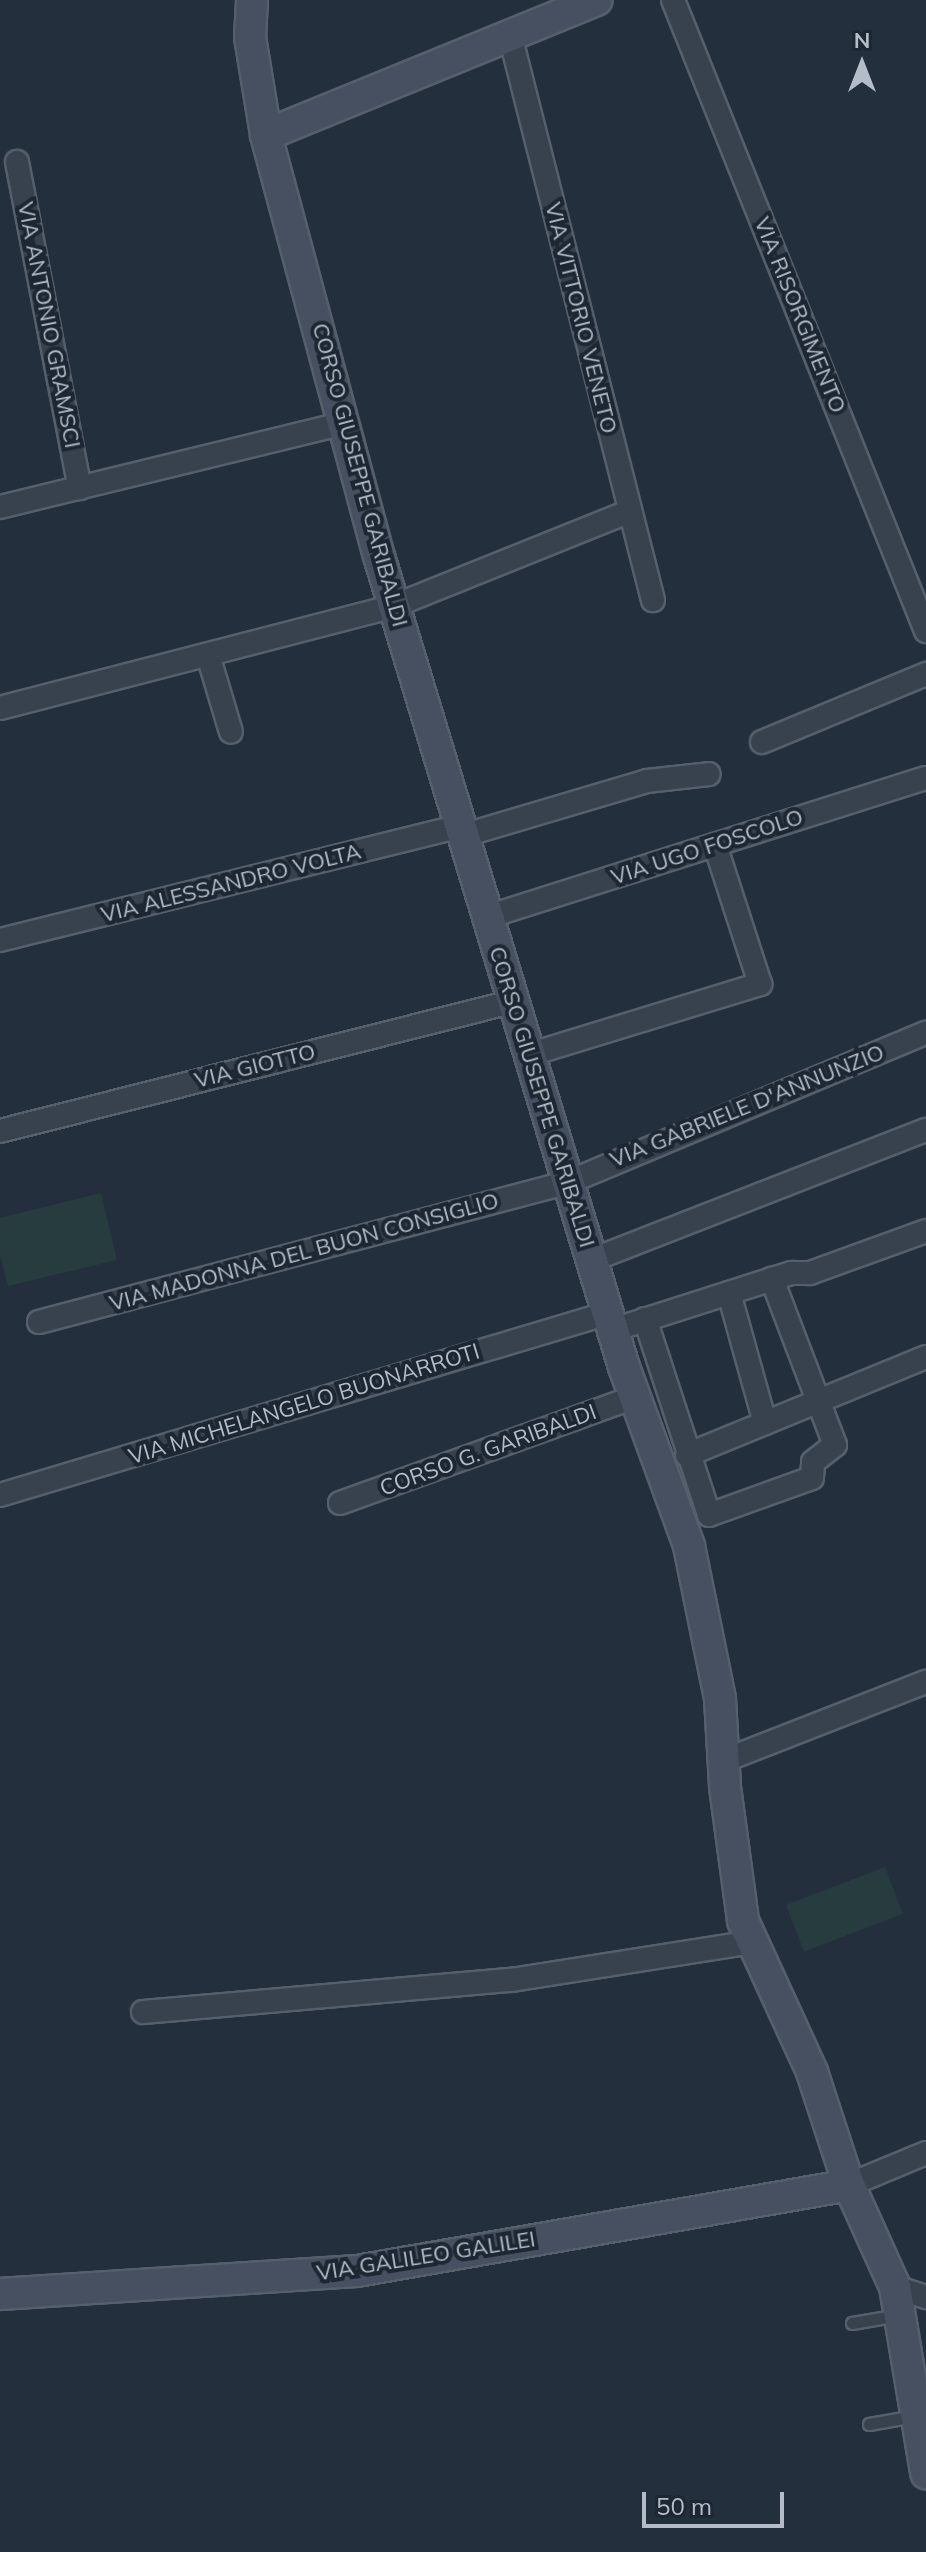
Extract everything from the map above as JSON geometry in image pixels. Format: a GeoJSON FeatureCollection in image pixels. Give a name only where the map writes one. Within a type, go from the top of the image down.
{"type":"FeatureCollection","features":[{"type":"Feature","properties":{"kind":"street","name":"CORSO GIUSEPPE GARIBALDI"},"geometry":{"type":"LineString","coordinates":[[252,0],[250,37],[266,135],[345,423],[388,607],[464,830],[511,1002],[610,1321],[689,1546],[720,1699],[723,1761],[743,1921],[812,2072],[849,2185],[897,2301],[926,2473]]}},
{"type":"Feature","properties":{"kind":"street"},"geometry":{"type":"LineString","coordinates":[[266,135],[597,0]]}},
{"type":"Feature","properties":{"kind":"street","name":"VIA RISORGIMENTO"},"geometry":{"type":"LineString","coordinates":[[673,0],[926,631]]}},
{"type":"Feature","properties":{"kind":"street","name":"VIA VITTORIO VENETO"},"geometry":{"type":"LineString","coordinates":[[510,35],[653,600]]}},
{"type":"Feature","properties":{"kind":"street","name":"VIA ANTONIO GRAMSCI"},"geometry":{"type":"LineString","coordinates":[[17,162],[80,488]]}},
{"type":"Feature","properties":{"kind":"street"},"geometry":{"type":"LineString","coordinates":[[0,507],[345,423]]}},
{"type":"Feature","properties":{"kind":"street"},"geometry":{"type":"LineString","coordinates":[[0,708],[388,607],[630,511]]}},
{"type":"Feature","properties":{"kind":"street"},"geometry":{"type":"LineString","coordinates":[[208,655],[231,732]]}},
{"type":"Feature","properties":{"kind":"street"},"geometry":{"type":"LineString","coordinates":[[762,742],[926,674]]}},
{"type":"Feature","properties":{"kind":"street","name":"VIA ALESSANDRO VOLTA"},"geometry":{"type":"LineString","coordinates":[[0,940],[464,830],[647,781],[709,774]]}},
{"type":"Feature","properties":{"kind":"street","name":"VIA UGO FOSCOLO"},"geometry":{"type":"LineString","coordinates":[[487,917],[926,778]]}},
{"type":"Feature","properties":{"kind":"street"},"geometry":{"type":"LineString","coordinates":[[528,1055],[760,984],[715,845]]}},
{"type":"Feature","properties":{"kind":"street","name":"VIA GIOTTO"},"geometry":{"type":"LineString","coordinates":[[0,1131],[511,1002]]}},
{"type":"Feature","properties":{"kind":"street","name":"VIA GABRIELE D'ANNUNZIO"},"geometry":{"type":"LineString","coordinates":[[569,1182],[926,1033]]}},
{"type":"Feature","properties":{"kind":"street"},"geometry":{"type":"LineString","coordinates":[[592,1260],[926,1130]]}},
{"type":"Feature","properties":{"kind":"street","name":"VIA MADONNA DEL BUON CONSIGLIO"},"geometry":{"type":"LineString","coordinates":[[39,1322],[569,1182]]}},
{"type":"Feature","properties":{"kind":"street","name":"VIA MICHELANGELO BUONARROTI"},"geometry":{"type":"LineString","coordinates":[[0,1495],[610,1321],[645,1319],[772,1279],[810,1273],[926,1231]]}},
{"type":"Feature","properties":{"kind":"street"},"geometry":{"type":"LineString","coordinates":[[645,1319],[709,1515],[812,1478],[813,1462],[835,1445],[772,1279]]}},
{"type":"Feature","properties":{"kind":"street"},"geometry":{"type":"LineString","coordinates":[[729,1293],[765,1423]]}},
{"type":"Feature","properties":{"kind":"street"},"geometry":{"type":"LineString","coordinates":[[687,1455],[926,1357]]}},
{"type":"Feature","properties":{"kind":"street","name":"CORSO G. GARIBALDI"},"geometry":{"type":"LineString","coordinates":[[340,1503],[635,1397]]}},
{"type":"Feature","properties":{"kind":"street"},"geometry":{"type":"LineString","coordinates":[[723,1761],[926,1682]]}},
{"type":"Feature","properties":{"kind":"street"},"geometry":{"type":"LineString","coordinates":[[143,2012],[512,1980],[752,1942]]}},
{"type":"Feature","properties":{"kind":"street"},"geometry":{"type":"LineString","coordinates":[[849,2185],[926,2153]]}},
{"type":"Feature","properties":{"kind":"street","name":"VIA GALILEO GALILEI"},"geometry":{"type":"LineString","coordinates":[[0,2294],[357,2271],[849,2185]]}},
{"type":"Feature","properties":{"kind":"street"},"geometry":{"type":"LineString","coordinates":[[897,2301],[926,2297]]}},
{"type":"Feature","properties":{"kind":"lane"},"geometry":{"type":"LineString","coordinates":[[852,2323],[897,2301]]}},
{"type":"Feature","properties":{"kind":"lane"},"geometry":{"type":"LineString","coordinates":[[869,2424],[916,2416]]}},
{"type":"Feature","properties":{"kind":"green space"},"geometry":{"type":"Polygon","coordinates":[[[101,1193],[117,1260],[8,1286],[0,1255],[0,1218],[101,1193]]]}},
{"type":"Feature","properties":{"kind":"green space"},"geometry":{"type":"Polygon","coordinates":[[[885,1867],[903,1914],[804,1952],[786,1905],[885,1867]]]}}]}
